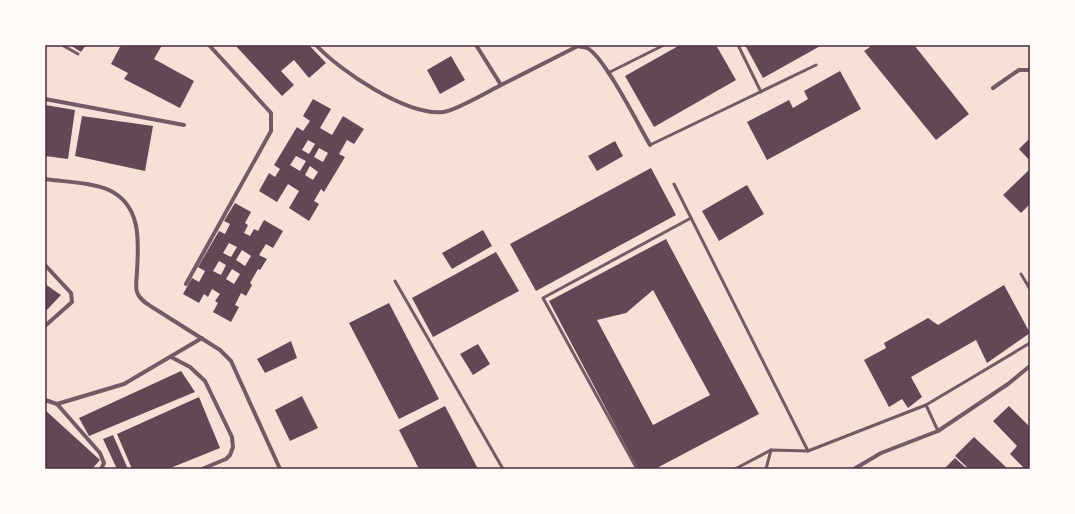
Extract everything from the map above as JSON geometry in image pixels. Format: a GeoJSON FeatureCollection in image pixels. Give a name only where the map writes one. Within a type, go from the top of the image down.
{"type":"FeatureCollection","features":[{"type":"Feature","properties":{"kind":"street"},"geometry":{"type":"LineString","coordinates":[[186,284],[271,131],[271,114],[209,45]]}},
{"type":"Feature","properties":{"kind":"street"},"geometry":{"type":"LineString","coordinates":[[316,45],[327,58],[392,99],[418,110],[444,112],[479,97],[578,46],[586,48],[593,53],[608,73],[650,146]]}},
{"type":"Feature","properties":{"kind":"street"},"geometry":{"type":"LineString","coordinates":[[476,45],[501,85]]}},
{"type":"Feature","properties":{"kind":"street"},"geometry":{"type":"LineString","coordinates":[[994,88],[1018,70],[1030,70]]}},
{"type":"Feature","properties":{"kind":"street"},"geometry":{"type":"LineString","coordinates":[[45,99],[184,125]]}},
{"type":"Feature","properties":{"kind":"street"},"geometry":{"type":"LineString","coordinates":[[45,179],[97,187],[108,190],[124,200],[134,215],[137,231],[138,253],[136,291],[141,299],[220,350],[231,361],[280,469]]}},
{"type":"Feature","properties":{"kind":"street"},"geometry":{"type":"LineString","coordinates":[[45,264],[71,293],[72,302],[45,326]]}},
{"type":"Feature","properties":{"kind":"street"},"geometry":{"type":"LineString","coordinates":[[57,404],[124,384],[202,338]]}},
{"type":"Feature","properties":{"kind":"street"},"geometry":{"type":"LineString","coordinates":[[171,356],[190,367],[205,381],[232,437],[233,447],[230,455],[226,459],[202,469]]}},
{"type":"Feature","properties":{"kind":"street"},"geometry":{"type":"LineString","coordinates":[[854,469],[881,453],[938,431],[1008,384],[1030,366]]}},
{"type":"Feature","properties":{"kind":"street"},"geometry":{"type":"LineString","coordinates":[[45,400],[57,404],[100,453],[104,463],[101,469]]}},
{"type":"Feature","properties":{"kind":"lane"},"geometry":{"type":"LineString","coordinates":[[62,45],[78,54]]}},
{"type":"Feature","properties":{"kind":"lane"},"geometry":{"type":"LineString","coordinates":[[608,73],[664,45]]}},
{"type":"Feature","properties":{"kind":"lane"},"geometry":{"type":"LineString","coordinates":[[738,45],[761,92]]}},
{"type":"Feature","properties":{"kind":"lane"},"geometry":{"type":"LineString","coordinates":[[650,146],[816,65]]}},
{"type":"Feature","properties":{"kind":"lane"},"geometry":{"type":"LineString","coordinates":[[674,184],[808,451]]}},
{"type":"Feature","properties":{"kind":"lane"},"geometry":{"type":"LineString","coordinates":[[637,469],[543,298],[691,218]]}},
{"type":"Feature","properties":{"kind":"lane"},"geometry":{"type":"LineString","coordinates":[[1021,274],[1030,289]]}},
{"type":"Feature","properties":{"kind":"lane"},"geometry":{"type":"LineString","coordinates":[[395,281],[503,469]]}},
{"type":"Feature","properties":{"kind":"lane"},"geometry":{"type":"LineString","coordinates":[[735,469],[771,450],[808,451],[926,405],[1030,343]]}},
{"type":"Feature","properties":{"kind":"lane"},"geometry":{"type":"LineString","coordinates":[[926,405],[938,431]]}},
{"type":"Feature","properties":{"kind":"lane"},"geometry":{"type":"LineString","coordinates":[[766,469],[771,450]]}},
{"type":"Feature","properties":{"kind":"building"},"geometry":{"type":"Polygon","coordinates":[[[70,45],[86,45],[81,52],[70,45]]]}},
{"type":"Feature","properties":{"kind":"building"},"geometry":{"type":"Polygon","coordinates":[[[121,45],[162,45],[154,59],[194,81],[180,108],[124,79],[128,73],[111,64],[121,45]]]}},
{"type":"Feature","properties":{"kind":"building"},"geometry":{"type":"Polygon","coordinates":[[[235,45],[309,45],[326,63],[309,78],[294,60],[281,71],[294,85],[282,96],[235,45]]]}},
{"type":"Feature","properties":{"kind":"building"},"geometry":{"type":"Polygon","coordinates":[[[680,45],[716,45],[736,80],[654,127],[625,76],[680,45]]]}},
{"type":"Feature","properties":{"kind":"building"},"geometry":{"type":"Polygon","coordinates":[[[745,45],[822,45],[763,78],[745,45]]]}},
{"type":"Feature","properties":{"kind":"building"},"geometry":{"type":"Polygon","coordinates":[[[869,45],[914,45],[969,114],[936,140],[864,51],[870,47],[869,45]]]}},
{"type":"Feature","properties":{"kind":"building"},"geometry":{"type":"Polygon","coordinates":[[[451,56],[465,80],[440,94],[427,70],[451,56]]]}},
{"type":"Feature","properties":{"kind":"building"},"geometry":{"type":"Polygon","coordinates":[[[840,71],[861,109],[767,160],[747,122],[789,100],[793,108],[808,99],[804,91],[840,71]]]}},
{"type":"Feature","properties":{"kind":"building"},"geometry":{"type":"Polygon","coordinates":[[[313,99],[331,109],[320,128],[332,135],[343,116],[364,129],[354,144],[347,140],[339,154],[345,157],[324,192],[321,189],[314,201],[319,204],[309,221],[289,208],[299,191],[288,184],[277,202],[259,191],[269,173],[275,177],[280,169],[274,165],[297,127],[303,131],[310,121],[303,116],[313,99]],[[308,140],[302,150],[309,154],[315,144],[308,140]],[[319,148],[314,157],[323,162],[328,153],[319,148]],[[296,156],[290,165],[300,171],[306,161],[296,156]],[[310,166],[305,175],[313,180],[318,172],[310,166]]]}},
{"type":"Feature","properties":{"kind":"building"},"geometry":{"type":"Polygon","coordinates":[[[45,105],[75,110],[68,159],[45,156],[45,105]]]}},
{"type":"Feature","properties":{"kind":"building"},"geometry":{"type":"Polygon","coordinates":[[[82,116],[153,126],[145,171],[75,156],[82,116]]]}},
{"type":"Feature","properties":{"kind":"building"},"geometry":{"type":"Polygon","coordinates":[[[1030,138],[1030,161],[1019,149],[1030,138]]]}},
{"type":"Feature","properties":{"kind":"building"},"geometry":{"type":"Polygon","coordinates":[[[615,141],[623,156],[597,171],[588,156],[615,141]]]}},
{"type":"Feature","properties":{"kind":"building"},"geometry":{"type":"Polygon","coordinates":[[[651,168],[676,215],[536,291],[510,244],[651,168]]]}},
{"type":"Feature","properties":{"kind":"building"},"geometry":{"type":"Polygon","coordinates":[[[1030,169],[1030,204],[1021,213],[1003,195],[1030,169]]]}},
{"type":"Feature","properties":{"kind":"building"},"geometry":{"type":"Polygon","coordinates":[[[747,185],[764,214],[719,241],[702,211],[747,185]]]}},
{"type":"Feature","properties":{"kind":"building"},"geometry":{"type":"Polygon","coordinates":[[[235,203],[251,212],[245,223],[248,225],[244,233],[250,236],[254,229],[258,231],[264,220],[283,231],[273,248],[266,244],[259,255],[267,259],[260,270],[258,269],[250,283],[252,285],[246,296],[241,293],[235,305],[239,307],[231,322],[213,312],[218,303],[215,301],[220,294],[212,289],[208,297],[204,294],[199,303],[183,294],[192,278],[199,282],[205,271],[198,267],[219,231],[225,234],[230,224],[224,221],[235,203]],[[229,243],[223,253],[231,257],[237,247],[229,243]],[[242,250],[236,260],[245,266],[251,256],[242,250]],[[219,261],[213,271],[221,275],[226,265],[219,261]],[[232,269],[226,279],[234,284],[240,274],[232,269]]]}},
{"type":"Feature","properties":{"kind":"building"},"geometry":{"type":"Polygon","coordinates":[[[483,230],[492,246],[452,269],[442,253],[483,230]]]}},
{"type":"Feature","properties":{"kind":"building"},"geometry":{"type":"Polygon","coordinates":[[[666,239],[759,414],[655,469],[638,469],[549,301],[666,239]],[[653,290],[626,313],[597,320],[653,425],[710,395],[653,290]]]}},
{"type":"Feature","properties":{"kind":"building"},"geometry":{"type":"Polygon","coordinates":[[[496,252],[519,291],[433,337],[412,298],[496,252]]]}},
{"type":"Feature","properties":{"kind":"building"},"geometry":{"type":"Polygon","coordinates":[[[45,284],[61,295],[45,312],[45,284]]]}},
{"type":"Feature","properties":{"kind":"building"},"geometry":{"type":"Polygon","coordinates":[[[1004,285],[1030,333],[987,363],[976,340],[911,377],[922,397],[908,408],[902,399],[889,407],[864,360],[886,348],[884,343],[928,318],[938,325],[1004,285]]]}},
{"type":"Feature","properties":{"kind":"building"},"geometry":{"type":"Polygon","coordinates":[[[389,303],[439,399],[399,419],[349,323],[389,303]]]}},
{"type":"Feature","properties":{"kind":"building"},"geometry":{"type":"Polygon","coordinates":[[[291,341],[297,358],[265,373],[257,359],[291,341]]]}},
{"type":"Feature","properties":{"kind":"building"},"geometry":{"type":"Polygon","coordinates":[[[478,344],[490,364],[473,375],[460,354],[478,344]]]}},
{"type":"Feature","properties":{"kind":"building"},"geometry":{"type":"Polygon","coordinates":[[[181,371],[195,392],[89,436],[79,418],[181,371]]]}},
{"type":"Feature","properties":{"kind":"building"},"geometry":{"type":"Polygon","coordinates":[[[302,396],[318,428],[290,441],[275,410],[302,396]]]}},
{"type":"Feature","properties":{"kind":"building"},"geometry":{"type":"Polygon","coordinates":[[[199,397],[220,448],[168,469],[132,469],[117,434],[199,397]]]}},
{"type":"Feature","properties":{"kind":"building"},"geometry":{"type":"Polygon","coordinates":[[[445,406],[478,469],[419,469],[399,430],[445,406]]]}},
{"type":"Feature","properties":{"kind":"building"},"geometry":{"type":"Polygon","coordinates":[[[1009,406],[1030,427],[1030,469],[1025,469],[1010,454],[1017,446],[993,421],[1009,406]]]}},
{"type":"Feature","properties":{"kind":"building"},"geometry":{"type":"Polygon","coordinates":[[[45,410],[100,460],[92,469],[45,469],[45,410]]]}},
{"type":"Feature","properties":{"kind":"building"},"geometry":{"type":"Polygon","coordinates":[[[113,435],[128,469],[117,469],[103,439],[113,435]]]}},
{"type":"Feature","properties":{"kind":"building"},"geometry":{"type":"Polygon","coordinates":[[[974,437],[1008,469],[969,469],[955,456],[974,437]]]}},
{"type":"Feature","properties":{"kind":"building"},"geometry":{"type":"Polygon","coordinates":[[[955,458],[967,469],[944,469],[955,458]]]}}]}
